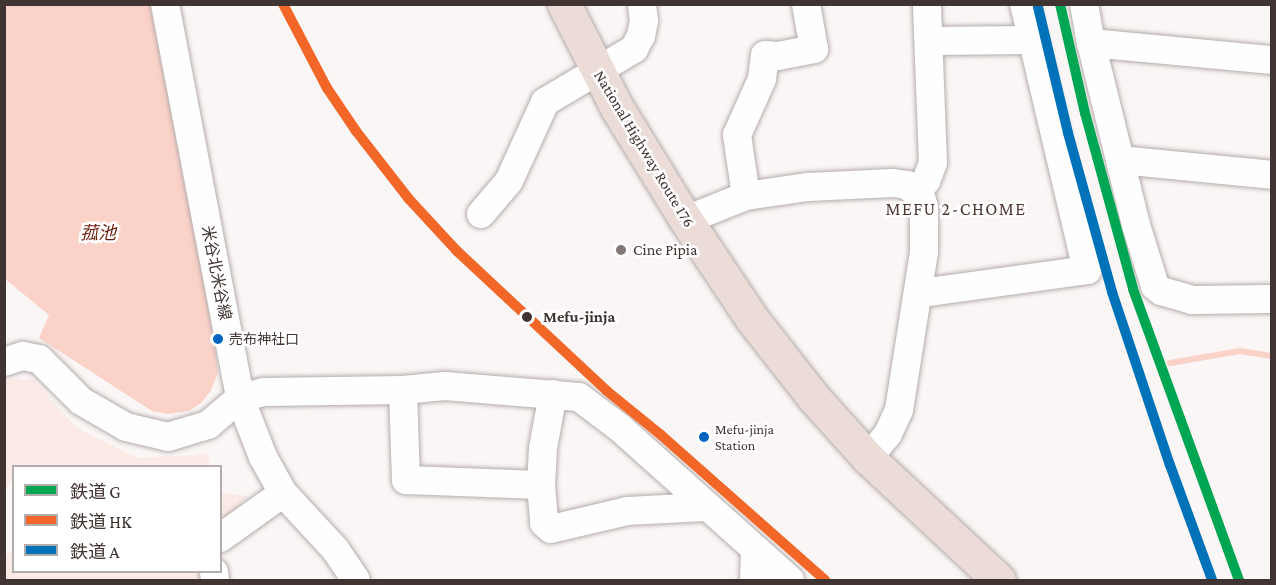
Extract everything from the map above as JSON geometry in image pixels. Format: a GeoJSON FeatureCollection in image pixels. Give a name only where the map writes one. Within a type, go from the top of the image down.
{"type":"FeatureCollection","features":[{"type":"Feature","properties":{"kind":"highway","name":"National Highway Route 176"},"geometry":{"type":"LineString","coordinates":[[564,4],[596,71],[686,220],[752,319],[814,398],[868,458],[999,580]]}},
{"type":"Feature","properties":{"kind":"street","name":"米谷北米谷線"},"geometry":{"type":"LineString","coordinates":[[165,4],[240,398],[263,458],[283,493],[335,549],[356,580]]}},
{"type":"Feature","properties":{"kind":"street"},"geometry":{"type":"LineString","coordinates":[[481,214],[509,181],[545,102],[634,49],[641,36],[644,21],[642,4]]}},
{"type":"Feature","properties":{"kind":"street"},"geometry":{"type":"LineString","coordinates":[[746,196],[737,135],[762,79],[765,55],[778,56],[814,49],[806,4]]}},
{"type":"Feature","properties":{"kind":"street"},"geometry":{"type":"LineString","coordinates":[[915,190],[926,181],[933,163],[927,4]]}},
{"type":"Feature","properties":{"kind":"street"},"geometry":{"type":"LineString","coordinates":[[919,290],[929,292],[1087,270],[1024,4]]}},
{"type":"Feature","properties":{"kind":"street"},"geometry":{"type":"LineString","coordinates":[[1084,4],[1091,43],[1120,160],[1155,286],[1161,291],[1192,300],[1272,299]]}},
{"type":"Feature","properties":{"kind":"street"},"geometry":{"type":"LineString","coordinates":[[930,41],[1031,40]]}},
{"type":"Feature","properties":{"kind":"street"},"geometry":{"type":"LineString","coordinates":[[1091,43],[1272,60]]}},
{"type":"Feature","properties":{"kind":"street"},"geometry":{"type":"LineString","coordinates":[[1120,160],[1272,176]]}},
{"type":"Feature","properties":{"kind":"street"},"geometry":{"type":"LineString","coordinates":[[686,220],[746,196],[808,187],[879,183],[907,185],[915,190],[924,207],[924,252],[899,410],[888,434],[868,458]]}},
{"type":"Feature","properties":{"kind":"street"},"geometry":{"type":"LineString","coordinates":[[4,362],[22,356],[39,359],[81,401],[126,427],[168,437],[208,425],[240,398],[264,392],[403,390],[445,386],[579,397],[620,428],[705,507],[790,580]]}},
{"type":"Feature","properties":{"kind":"street"},"geometry":{"type":"LineString","coordinates":[[403,390],[406,480],[541,485]]}},
{"type":"Feature","properties":{"kind":"street"},"geometry":{"type":"LineString","coordinates":[[553,394],[543,448],[541,485],[544,523],[551,529],[627,511],[705,507]]}},
{"type":"Feature","properties":{"kind":"street"},"geometry":{"type":"LineString","coordinates":[[222,537],[283,493]]}},
{"type":"Feature","properties":{"kind":"street"},"geometry":{"type":"LineString","coordinates":[[753,580],[755,550]]}},
{"type":"Feature","properties":{"kind":"shaded area"},"geometry":{"type":"Polygon","coordinates":[[[8,379],[33,380],[77,428],[138,458],[208,454],[210,465],[12,465],[12,478],[5,491],[4,382],[8,379]]]}},
{"type":"Feature","properties":{"kind":"shaded area"},"geometry":{"type":"Polygon","coordinates":[[[222,493],[247,496],[222,525],[222,493]]]}},
{"type":"Feature","properties":{"kind":"shaded area"},"geometry":{"type":"Polygon","coordinates":[[[12,552],[12,573],[204,573],[204,580],[5,580],[4,555],[12,552]]]}},
{"type":"Feature","properties":{"kind":"water","name":"菰池"},"geometry":{"type":"Polygon","coordinates":[[[4,5],[150,5],[213,332],[218,373],[210,392],[201,403],[189,411],[167,414],[152,411],[39,338],[49,315],[5,279],[4,5]]]}},
{"type":"Feature","properties":{"kind":"waterway"},"geometry":{"type":"LineString","coordinates":[[1170,363],[1240,351],[1272,356]]}},
{"type":"Feature","properties":{"kind":"rail line","name":"HK"},"geometry":{"type":"LineString","coordinates":[[283,4],[327,88],[356,131],[409,199],[457,251],[607,391],[661,435],[825,580]]}},
{"type":"Feature","properties":{"kind":"rail line","name":"G"},"geometry":{"type":"LineString","coordinates":[[1060,4],[1085,113],[1133,289],[1239,580]]}},
{"type":"Feature","properties":{"kind":"rail line","name":"A"},"geometry":{"type":"LineString","coordinates":[[1038,7],[1068,133],[1112,292],[1170,465],[1212,580]]}},
{"type":"Feature","properties":{"kind":"place","name":"Cine Pipia"},"geometry":{"type":"Point","coordinates":[621,250]}},
{"type":"Feature","properties":{"kind":"place","name":"Mefu-jinja"},"geometry":{"type":"Point","coordinates":[527,317]}},
{"type":"Feature","properties":{"kind":"place","name":"売布神社口"},"geometry":{"type":"Point","coordinates":[218,339]}},
{"type":"Feature","properties":{"kind":"place","name":"Mefu-jinja Station"},"geometry":{"type":"Point","coordinates":[704,437]}},
{"type":"Feature","properties":{"kind":"district","name":"MEFU 2-CHOME"},"geometry":{"type":"Point","coordinates":[956,209]}}]}
